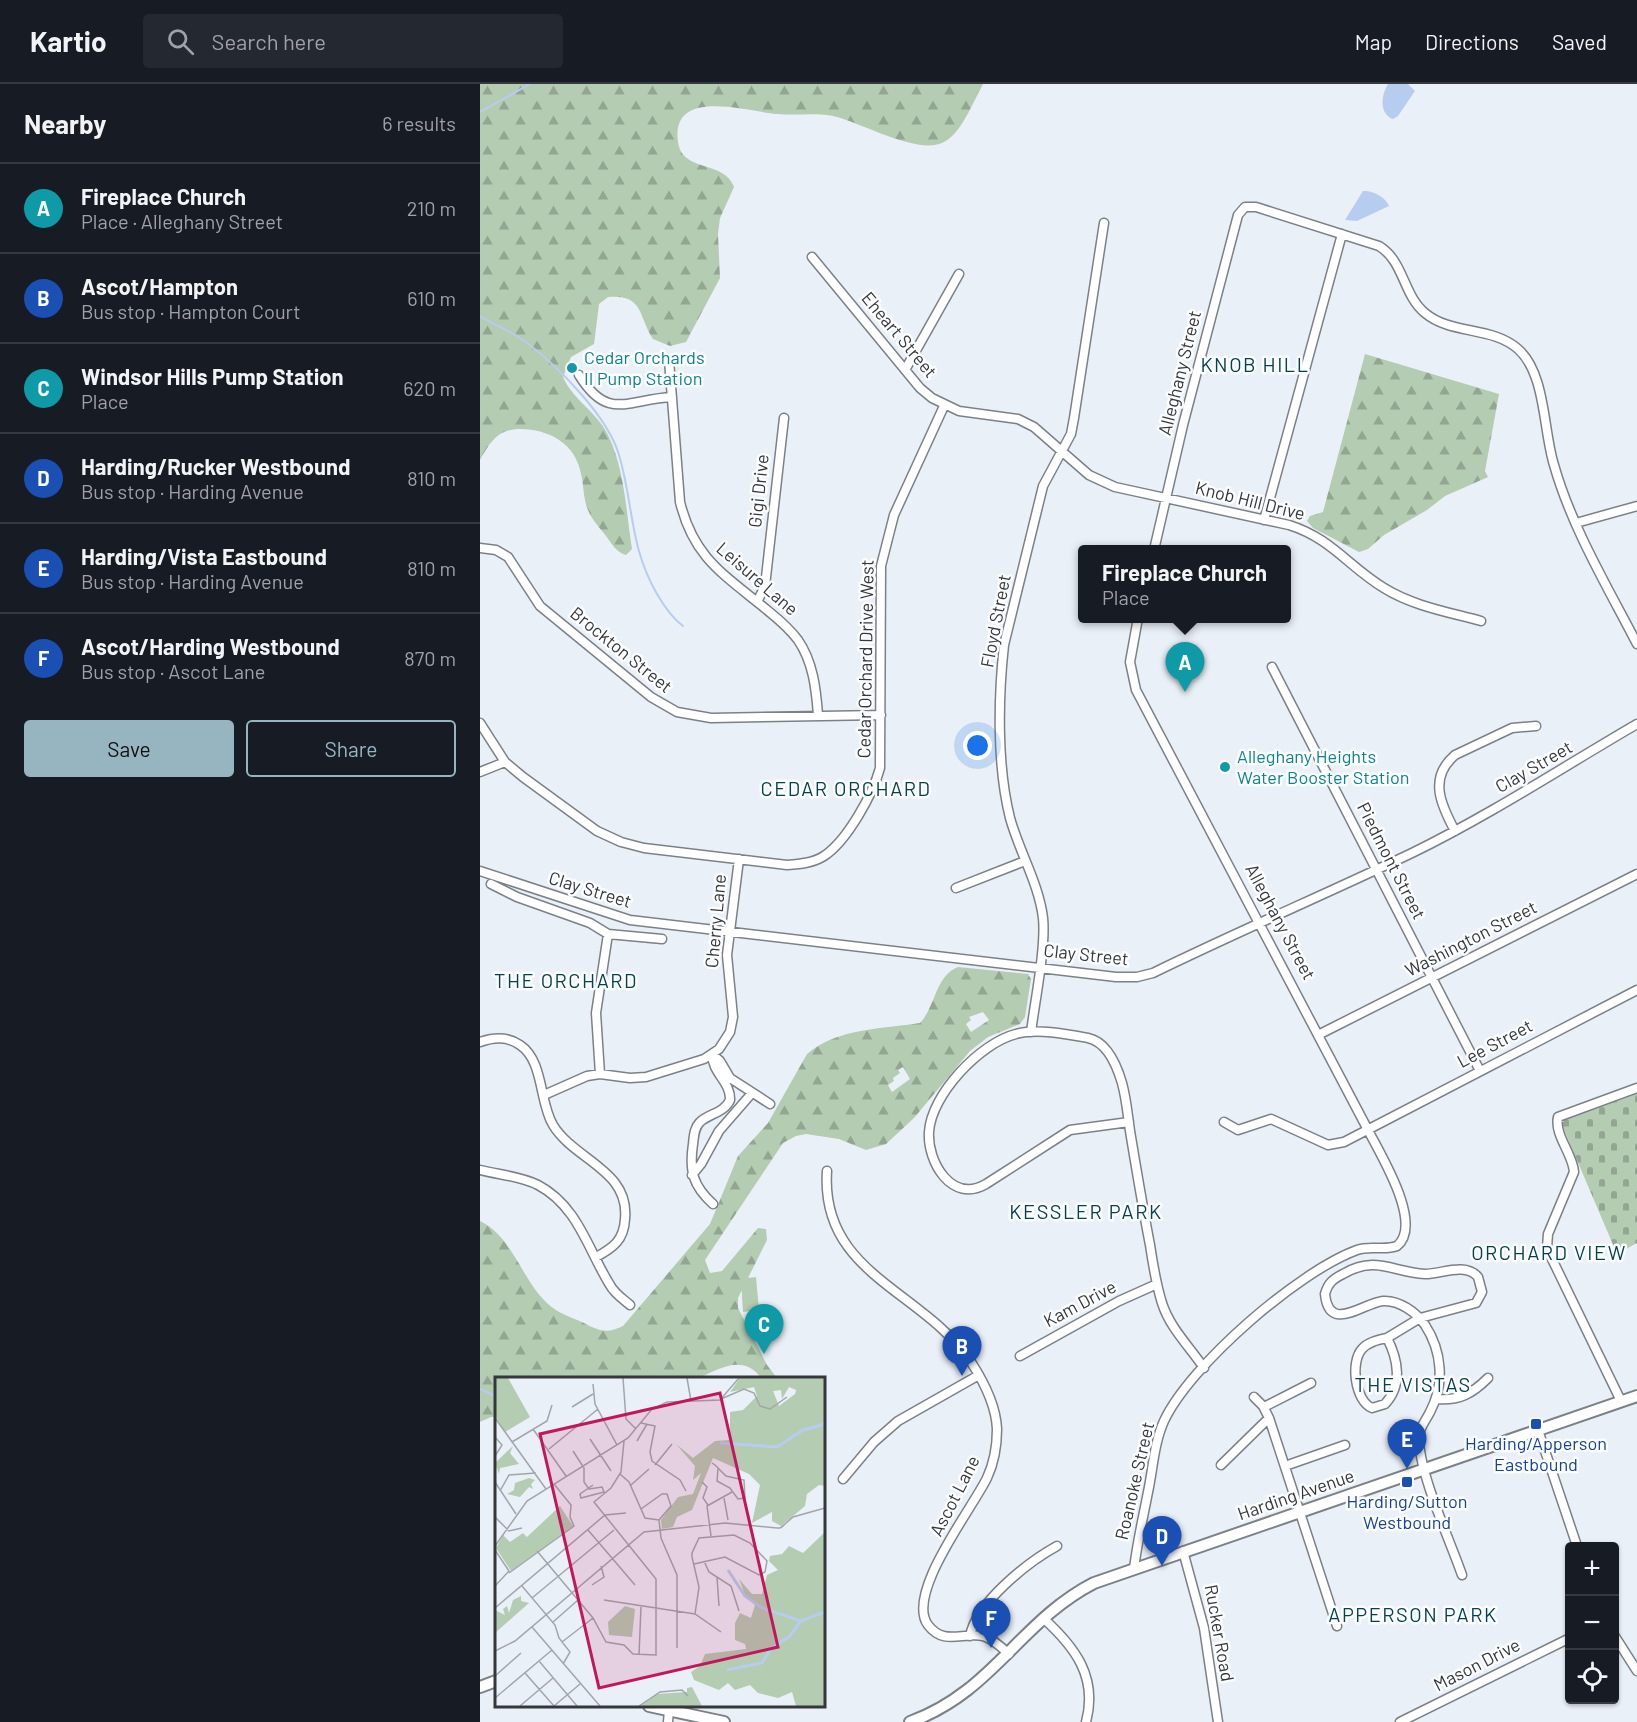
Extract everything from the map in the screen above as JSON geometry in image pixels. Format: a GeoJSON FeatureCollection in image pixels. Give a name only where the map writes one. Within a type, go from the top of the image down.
{"type":"FeatureCollection","features":[{"type":"Feature","properties":{"kind":"main road","name":"Harding Avenue"},"geometry":{"type":"LineString","coordinates":[[910,1722],[963,1695],[993,1670],[1058,1604],[1083,1588],[1299,1510],[1637,1396]]}},
{"type":"Feature","properties":{"kind":"main road"},"geometry":{"type":"LineString","coordinates":[[654,1707],[724,1722]]}},
{"type":"Feature","properties":{"kind":"street","name":"Alleghany Street"},"geometry":{"type":"LineString","coordinates":[[1155,545],[1240,211],[1245,207],[1256,207],[1342,234]]}},
{"type":"Feature","properties":{"kind":"street","name":"Floyd Street"},"geometry":{"type":"LineString","coordinates":[[1031,1032],[1043,918],[1011,819],[1002,771],[1002,667],[1004,645],[1043,486],[1071,434],[1104,223]]}},
{"type":"Feature","properties":{"kind":"street"},"geometry":{"type":"LineString","coordinates":[[1264,520],[1342,234],[1386,250],[1393,257],[1414,299],[1426,314],[1448,324],[1508,342],[1526,359],[1537,379],[1554,466],[1576,523],[1637,644]]}},
{"type":"Feature","properties":{"kind":"street","name":"Eheart Street"},"geometry":{"type":"LineString","coordinates":[[812,257],[920,388],[944,406],[959,411],[1018,419],[1034,427],[1061,452],[1102,482],[1166,498]]}},
{"type":"Feature","properties":{"kind":"street"},"geometry":{"type":"LineString","coordinates":[[905,370],[959,274]]}},
{"type":"Feature","properties":{"kind":"street","name":"Leisure Lane"},"geometry":{"type":"LineString","coordinates":[[669,360],[680,502],[686,524],[701,552],[786,625],[799,641],[814,675],[818,715]]}},
{"type":"Feature","properties":{"kind":"street"},"geometry":{"type":"LineString","coordinates":[[579,375],[594,395],[614,406],[651,398],[672,397]]}},
{"type":"Feature","properties":{"kind":"street","name":"Cedar Orchard Drive West"},"geometry":{"type":"LineString","coordinates":[[506,762],[597,831],[621,842],[644,848],[787,865],[814,861],[831,850],[869,797],[876,782],[882,756],[881,566],[894,515],[944,406]]}},
{"type":"Feature","properties":{"kind":"street","name":"Gigi Drive"},"geometry":{"type":"LineString","coordinates":[[757,602],[765,586],[784,418]]}},
{"type":"Feature","properties":{"kind":"street","name":"Knob Hill Drive"},"geometry":{"type":"LineString","coordinates":[[1166,498],[1298,528],[1321,538],[1372,580],[1398,596],[1481,621]]}},
{"type":"Feature","properties":{"kind":"street"},"geometry":{"type":"LineString","coordinates":[[1576,523],[1637,506]]}},
{"type":"Feature","properties":{"kind":"street","name":"Brockton Street"},"geometry":{"type":"LineString","coordinates":[[480,548],[496,550],[508,557],[540,606],[662,706],[691,716],[711,718],[881,715]]}},
{"type":"Feature","properties":{"kind":"street","name":"Alleghany Street"},"geometry":{"type":"LineString","coordinates":[[1137,623],[1130,662],[1136,690],[1262,924],[1368,1130],[1400,1197],[1405,1225],[1402,1242]]}},
{"type":"Feature","properties":{"kind":"street","name":"Piedmont Street"},"geometry":{"type":"LineString","coordinates":[[1272,667],[1480,1071]]}},
{"type":"Feature","properties":{"kind":"street"},"geometry":{"type":"LineString","coordinates":[[480,723],[506,762],[480,772]]}},
{"type":"Feature","properties":{"kind":"street","name":"Clay Street"},"geometry":{"type":"LineString","coordinates":[[480,871],[614,916],[1132,977],[1153,973],[1262,924],[1455,831],[1637,724]]}},
{"type":"Feature","properties":{"kind":"street"},"geometry":{"type":"LineString","coordinates":[[1455,831],[1439,797],[1440,775],[1448,761],[1455,755],[1512,728],[1536,726]]}},
{"type":"Feature","properties":{"kind":"street","name":"Cherry Lane"},"geometry":{"type":"LineString","coordinates":[[712,1054],[730,1032],[733,1017],[727,963],[739,859]]}},
{"type":"Feature","properties":{"kind":"street"},"geometry":{"type":"LineString","coordinates":[[956,888],[1025,861]]}},
{"type":"Feature","properties":{"kind":"street","name":"Washington Street"},"geometry":{"type":"LineString","coordinates":[[1320,1034],[1637,874]]}},
{"type":"Feature","properties":{"kind":"street"},"geometry":{"type":"LineString","coordinates":[[490,884],[517,897],[590,923],[608,934],[662,939]]}},
{"type":"Feature","properties":{"kind":"street"},"geometry":{"type":"LineString","coordinates":[[600,1074],[596,1013],[608,934]]}},
{"type":"Feature","properties":{"kind":"street","name":"Lee Street"},"geometry":{"type":"LineString","coordinates":[[1224,1122],[1238,1130],[1271,1119],[1329,1145],[1354,1138],[1637,990]]}},
{"type":"Feature","properties":{"kind":"street"},"geometry":{"type":"LineString","coordinates":[[1128,1122],[1086,1126],[1061,1134],[978,1188],[965,1190],[952,1184],[936,1166],[930,1148],[929,1132],[936,1107],[952,1082],[981,1054],[1007,1037],[1031,1032],[1087,1038],[1102,1045],[1113,1061],[1122,1083],[1157,1284],[1171,1323],[1204,1368]]}},
{"type":"Feature","properties":{"kind":"street"},"geometry":{"type":"LineString","coordinates":[[480,1042],[503,1038],[521,1045],[531,1059],[552,1124],[562,1137],[613,1179],[625,1200],[625,1227],[621,1238],[613,1248],[596,1257]]}},
{"type":"Feature","properties":{"kind":"street"},"geometry":{"type":"LineString","coordinates":[[544,1095],[587,1076],[600,1074],[630,1078],[646,1077],[712,1054]]}},
{"type":"Feature","properties":{"kind":"street"},"geometry":{"type":"LineString","coordinates":[[712,1054],[720,1061],[730,1078],[770,1104]]}},
{"type":"Feature","properties":{"kind":"street"},"geometry":{"type":"LineString","coordinates":[[712,1054],[712,1062],[730,1088],[730,1100],[722,1110],[702,1120],[695,1129],[692,1175],[695,1186],[713,1204]]}},
{"type":"Feature","properties":{"kind":"street"},"geometry":{"type":"LineString","coordinates":[[1621,1401],[1547,1248],[1548,1234],[1574,1172],[1572,1160],[1557,1126],[1558,1117],[1637,1088]]}},
{"type":"Feature","properties":{"kind":"street"},"geometry":{"type":"LineString","coordinates":[[692,1175],[701,1164],[719,1131],[752,1093]]}},
{"type":"Feature","properties":{"kind":"street"},"geometry":{"type":"LineString","coordinates":[[480,1170],[526,1180],[551,1193],[573,1215],[611,1287],[630,1305]]}},
{"type":"Feature","properties":{"kind":"street","name":"Ascot Lane"},"geometry":{"type":"LineString","coordinates":[[827,1171],[829,1211],[845,1246],[873,1275],[944,1329],[979,1375],[995,1412],[997,1436],[993,1460],[986,1479],[933,1571],[922,1603],[925,1621],[936,1632],[951,1638],[970,1636],[990,1639],[1009,1654]]}},
{"type":"Feature","properties":{"kind":"street","name":"Roanoke Street"},"geometry":{"type":"LineString","coordinates":[[1134,1569],[1163,1424],[1175,1403],[1204,1368],[1263,1309],[1309,1276],[1357,1250],[1372,1247],[1392,1248],[1402,1242]]}},
{"type":"Feature","properties":{"kind":"street"},"geometry":{"type":"LineString","coordinates":[[1388,1338],[1396,1362],[1395,1387],[1385,1404],[1372,1408],[1364,1403],[1357,1391],[1358,1358],[1363,1348],[1388,1338],[1420,1318],[1476,1303],[1482,1292],[1478,1277],[1465,1269],[1425,1274],[1391,1266],[1368,1264],[1347,1272],[1332,1281],[1327,1288],[1327,1304],[1340,1315],[1388,1301],[1406,1308],[1420,1318],[1434,1343],[1439,1361],[1440,1379],[1436,1399],[1419,1437],[1424,1469],[1462,1575]]}},
{"type":"Feature","properties":{"kind":"street","name":"Kam Drive"},"geometry":{"type":"LineString","coordinates":[[1020,1356],[1119,1301],[1157,1284]]}},
{"type":"Feature","properties":{"kind":"street"},"geometry":{"type":"LineString","coordinates":[[843,1479],[874,1442],[898,1421],[979,1375]]}},
{"type":"Feature","properties":{"kind":"street"},"geometry":{"type":"LineString","coordinates":[[1436,1399],[1452,1400],[1465,1396],[1488,1378]]}},
{"type":"Feature","properties":{"kind":"street"},"geometry":{"type":"LineString","coordinates":[[1264,1407],[1311,1383]]}},
{"type":"Feature","properties":{"kind":"street"},"geometry":{"type":"LineString","coordinates":[[1254,1397],[1264,1407],[1269,1418],[1337,1626]]}},
{"type":"Feature","properties":{"kind":"street"},"geometry":{"type":"LineString","coordinates":[[1221,1465],[1269,1418]]}},
{"type":"Feature","properties":{"kind":"street"},"geometry":{"type":"LineString","coordinates":[[1538,1430],[1576,1542]]}},
{"type":"Feature","properties":{"kind":"street"},"geometry":{"type":"LineString","coordinates":[[1285,1466],[1345,1445]]}},
{"type":"Feature","properties":{"kind":"street"},"geometry":{"type":"LineString","coordinates":[[970,1636],[977,1618],[1013,1575],[1032,1560],[1057,1546]]}},
{"type":"Feature","properties":{"kind":"street","name":"Rucker Road"},"geometry":{"type":"LineString","coordinates":[[1183,1551],[1204,1629],[1218,1722]]}},
{"type":"Feature","properties":{"kind":"street"},"geometry":{"type":"LineString","coordinates":[[1043,1618],[1070,1644],[1085,1670],[1089,1698],[1086,1722]]}},
{"type":"Feature","properties":{"kind":"street","name":"Mason Drive"},"geometry":{"type":"LineString","coordinates":[[1400,1722],[1565,1640]]}},
{"type":"Feature","properties":{"kind":"street"},"geometry":{"type":"LineString","coordinates":[[1619,1643],[1637,1671]]}},
{"type":"Feature","properties":{"kind":"street"},"geometry":{"type":"LineString","coordinates":[[668,1722],[669,1710]]}},
{"type":"Feature","properties":{"kind":"green space"},"geometry":{"type":"Polygon","coordinates":[[[480,84],[983,84],[961,126],[949,139],[931,145],[919,145],[890,137],[837,117],[815,114],[777,114],[714,106],[698,108],[686,114],[679,125],[678,142],[681,152],[695,163],[722,173],[734,187],[720,218],[718,234],[720,278],[686,342],[670,346],[653,339],[634,303],[620,297],[608,297],[599,304],[594,344],[571,357],[563,377],[573,393],[598,419],[614,448],[624,491],[632,549],[626,555],[614,547],[592,517],[585,501],[578,463],[560,440],[531,430],[506,431],[487,448],[480,460],[480,84]]]}},
{"type":"Feature","properties":{"kind":"green space"},"geometry":{"type":"Polygon","coordinates":[[[1365,354],[1499,394],[1485,471],[1488,477],[1445,496],[1427,510],[1384,535],[1368,549],[1359,552],[1313,528],[1307,521],[1310,516],[1323,512],[1365,354]]]}},
{"type":"Feature","properties":{"kind":"green space"},"geometry":{"type":"Polygon","coordinates":[[[958,967],[1028,974],[1031,979],[1025,1017],[1020,1024],[988,1037],[970,1051],[914,1118],[886,1144],[866,1150],[839,1139],[806,1134],[783,1143],[705,1260],[710,1273],[722,1271],[758,1228],[766,1229],[767,1240],[738,1298],[738,1308],[767,1365],[776,1377],[760,1377],[747,1366],[732,1365],[701,1377],[495,1377],[495,1417],[480,1422],[480,1221],[491,1228],[509,1247],[530,1283],[551,1306],[599,1330],[608,1331],[623,1326],[710,1224],[738,1156],[768,1123],[807,1054],[819,1045],[846,1034],[920,1023],[945,977],[958,967]],[[983,1012],[969,1017],[971,1020],[966,1024],[971,1032],[989,1020],[983,1012]],[[903,1067],[898,1070],[900,1073],[893,1078],[894,1081],[888,1085],[892,1092],[910,1079],[903,1067]]]}},
{"type":"Feature","properties":{"kind":"green space"},"geometry":{"type":"Polygon","coordinates":[[[1637,1093],[1637,1243],[1617,1254],[1562,1125],[1565,1117],[1637,1093]]]}},
{"type":"Feature","properties":{"kind":"green space"},"geometry":{"type":"Polygon","coordinates":[[[756,1277],[759,1310],[743,1312],[741,1279],[756,1277]]]}},
{"type":"Feature","properties":{"kind":"water"},"geometry":{"type":"Polygon","coordinates":[[[1388,84],[1408,84],[1415,91],[1398,116],[1393,119],[1388,117],[1383,109],[1384,93],[1388,84]]]}},
{"type":"Feature","properties":{"kind":"water"},"geometry":{"type":"Polygon","coordinates":[[[1363,191],[1378,195],[1389,206],[1357,221],[1345,220],[1363,191]]]}},
{"type":"Feature","properties":{"kind":"waterway"},"geometry":{"type":"LineString","coordinates":[[480,112],[530,84]]}},
{"type":"Feature","properties":{"kind":"waterway"},"geometry":{"type":"LineString","coordinates":[[480,316],[516,336],[540,353],[581,394],[604,425],[613,440],[624,473],[641,559],[665,607],[683,626]]}},
{"type":"Feature","properties":{"kind":"waterway"},"geometry":{"type":"LineString","coordinates":[[480,1389],[495,1396]]}},
{"type":"Feature","properties":{"kind":"place","name":"Cedar Orchards II Pump Station"},"geometry":{"type":"Point","coordinates":[572,368]}},
{"type":"Feature","properties":{"kind":"place","name":"Fireplace Church"},"geometry":{"type":"Point","coordinates":[1185,692]}},
{"type":"Feature","properties":{"kind":"place","name":"Alleghany Heights Water Booster Station"},"geometry":{"type":"Point","coordinates":[1225,767]}},
{"type":"Feature","properties":{"kind":"place","name":"Windsor Hills Pump Station"},"geometry":{"type":"Point","coordinates":[764,1354]}},
{"type":"Feature","properties":{"kind":"place","name":"Ascot/Hampton"},"geometry":{"type":"Point","coordinates":[962,1376]}},
{"type":"Feature","properties":{"kind":"place","name":"Harding/Apperson Eastbound"},"geometry":{"type":"Point","coordinates":[1536,1424]}},
{"type":"Feature","properties":{"kind":"place","name":"Harding/Vista Eastbound"},"geometry":{"type":"Point","coordinates":[1407,1469]}},
{"type":"Feature","properties":{"kind":"place","name":"Harding/Sutton Westbound"},"geometry":{"type":"Point","coordinates":[1407,1482]}},
{"type":"Feature","properties":{"kind":"place","name":"Harding/Rucker Westbound"},"geometry":{"type":"Point","coordinates":[1162,1566]}},
{"type":"Feature","properties":{"kind":"place","name":"Ascot/Harding Westbound"},"geometry":{"type":"Point","coordinates":[991,1648]}},
{"type":"Feature","properties":{"kind":"district","name":"KNOB HILL"},"geometry":{"type":"Point","coordinates":[1255,365]}},
{"type":"Feature","properties":{"kind":"district","name":"CEDAR ORCHARD"},"geometry":{"type":"Point","coordinates":[846,789]}},
{"type":"Feature","properties":{"kind":"district","name":"THE ORCHARD"},"geometry":{"type":"Point","coordinates":[566,981]}},
{"type":"Feature","properties":{"kind":"district","name":"KESSLER PARK"},"geometry":{"type":"Point","coordinates":[1086,1212]}},
{"type":"Feature","properties":{"kind":"district","name":"ORCHARD VIEW"},"geometry":{"type":"Point","coordinates":[1549,1253]}},
{"type":"Feature","properties":{"kind":"district","name":"THE VISTAS"},"geometry":{"type":"Point","coordinates":[1413,1385]}},
{"type":"Feature","properties":{"kind":"district","name":"APPERSON PARK"},"geometry":{"type":"Point","coordinates":[1413,1615]}}]}
